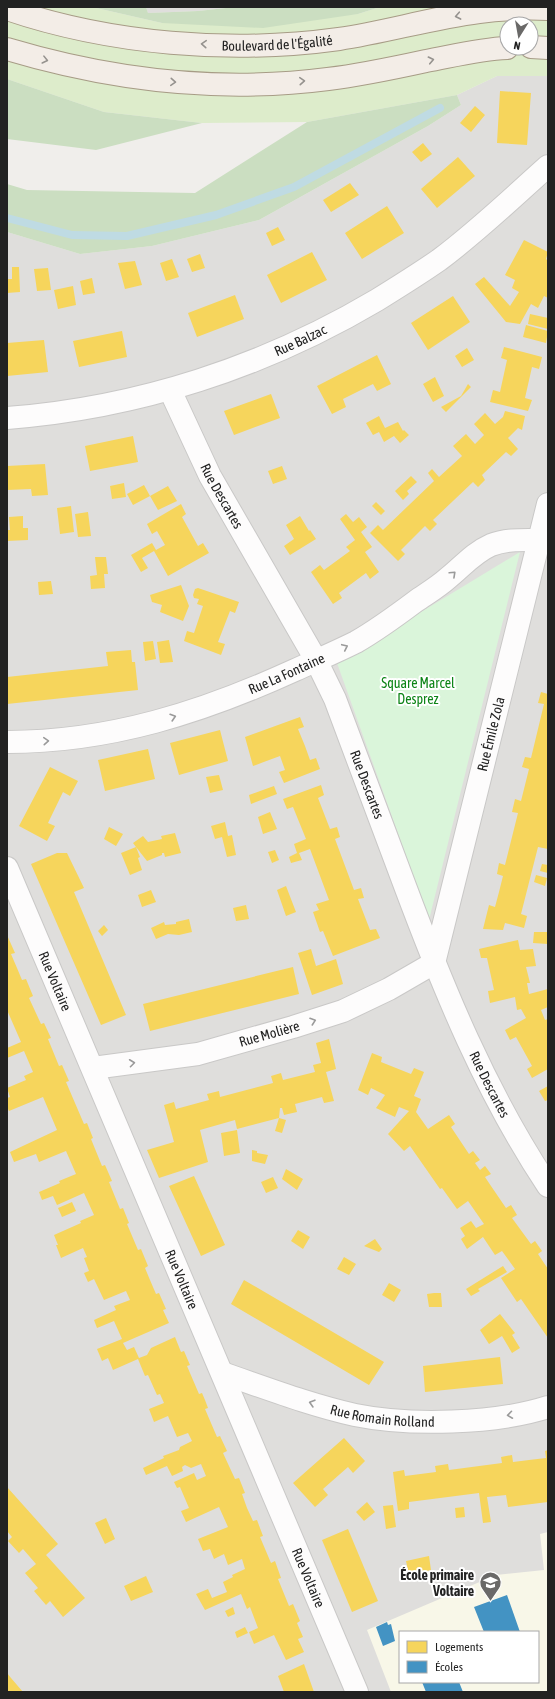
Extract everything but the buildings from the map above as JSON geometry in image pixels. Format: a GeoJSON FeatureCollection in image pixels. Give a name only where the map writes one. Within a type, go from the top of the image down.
{"type":"FeatureCollection","features":[{"type":"Feature","properties":{"kind":"main road","name":"Boulevard de l'Égalité"},"geometry":{"type":"LineString","coordinates":[[7,9],[49,21],[141,39],[253,46],[339,39],[500,9],[548,9]]}},
{"type":"Feature","properties":{"kind":"main road"},"geometry":{"type":"LineString","coordinates":[[7,49],[66,65],[127,76],[208,84],[261,85],[327,80],[370,73],[472,52],[499,49]]}},
{"type":"Feature","properties":{"kind":"street","name":"Rue Balzac"},"geometry":{"type":"LineString","coordinates":[[7,418],[75,410],[170,390],[228,371],[270,355],[353,314],[438,261],[474,233],[548,166]]}},
{"type":"Feature","properties":{"kind":"street","name":"Rue Descartes"},"geometry":{"type":"LineString","coordinates":[[170,390],[210,476],[316,660],[335,699],[434,963],[462,1029],[488,1084],[532,1163],[548,1186]]}},
{"type":"Feature","properties":{"kind":"street","name":"Rue Émile Zola"},"geometry":{"type":"LineString","coordinates":[[434,963],[548,504]]}},
{"type":"Feature","properties":{"kind":"street","name":"Rue La Fontaine"},"geometry":{"type":"LineString","coordinates":[[7,742],[71,739],[133,728],[213,704],[262,685],[356,642],[390,621],[448,579],[472,556],[491,545],[512,540],[539,540]]}},
{"type":"Feature","properties":{"kind":"street","name":"Rue Voltaire"},"geometry":{"type":"LineString","coordinates":[[7,868],[357,1692]]}},
{"type":"Feature","properties":{"kind":"street","name":"Rue Molière"},"geometry":{"type":"LineString","coordinates":[[93,1068],[198,1054],[293,1028],[343,1011],[388,989],[434,963]]}},
{"type":"Feature","properties":{"kind":"street","name":"Rue Romain Rolland"},"geometry":{"type":"LineString","coordinates":[[222,1373],[304,1400],[356,1415],[390,1420],[450,1421],[518,1414],[548,1407]]}},
{"type":"Feature","properties":{"kind":"shaded area"},"geometry":{"type":"Polygon","coordinates":[[[146,7],[235,7],[198,11],[148,13],[146,7]]]}},
{"type":"Feature","properties":{"kind":"shaded area"},"geometry":{"type":"Polygon","coordinates":[[[497,76],[548,76],[548,1692],[7,1692],[7,232],[80,254],[152,246],[259,220],[428,126],[461,105],[457,95],[497,76]]]}},
{"type":"Feature","properties":{"kind":"shaded area","name":"École primaire Voltaire"},"geometry":{"type":"Polygon","coordinates":[[[548,1532],[548,1692],[391,1692],[367,1630],[496,1575],[544,1570],[540,1534],[548,1532]]]}},
{"type":"Feature","properties":{"kind":"green space"},"geometry":{"type":"Polygon","coordinates":[[[7,7],[92,7],[162,23],[358,14],[380,7],[548,7],[548,76],[497,76],[457,95],[307,122],[202,123],[104,112],[7,79],[7,7]]]}},
{"type":"Feature","properties":{"kind":"green space"},"geometry":{"type":"Polygon","coordinates":[[[92,7],[146,7],[148,13],[198,11],[235,7],[380,7],[358,14],[263,28],[162,23],[92,7]]]}},
{"type":"Feature","properties":{"kind":"green space"},"geometry":{"type":"Polygon","coordinates":[[[7,79],[104,112],[202,123],[96,150],[7,139],[7,79]]]}},
{"type":"Feature","properties":{"kind":"green space"},"geometry":{"type":"Polygon","coordinates":[[[457,95],[461,105],[428,126],[259,220],[152,246],[80,254],[7,232],[7,184],[27,190],[195,193],[307,122],[457,95]]]}},
{"type":"Feature","properties":{"kind":"green space","name":"Square Marcel Desprez"},"geometry":{"type":"Polygon","coordinates":[[[520,552],[429,920],[337,663],[520,552]]]}},
{"type":"Feature","properties":{"kind":"waterway"},"geometry":{"type":"LineString","coordinates":[[7,218],[72,235],[127,236],[216,215],[294,187],[440,108]]}},
{"type":"Feature","properties":{"kind":"place","name":"École primaire Voltaire"},"geometry":{"type":"Point","coordinates":[490,1602]}}]}
